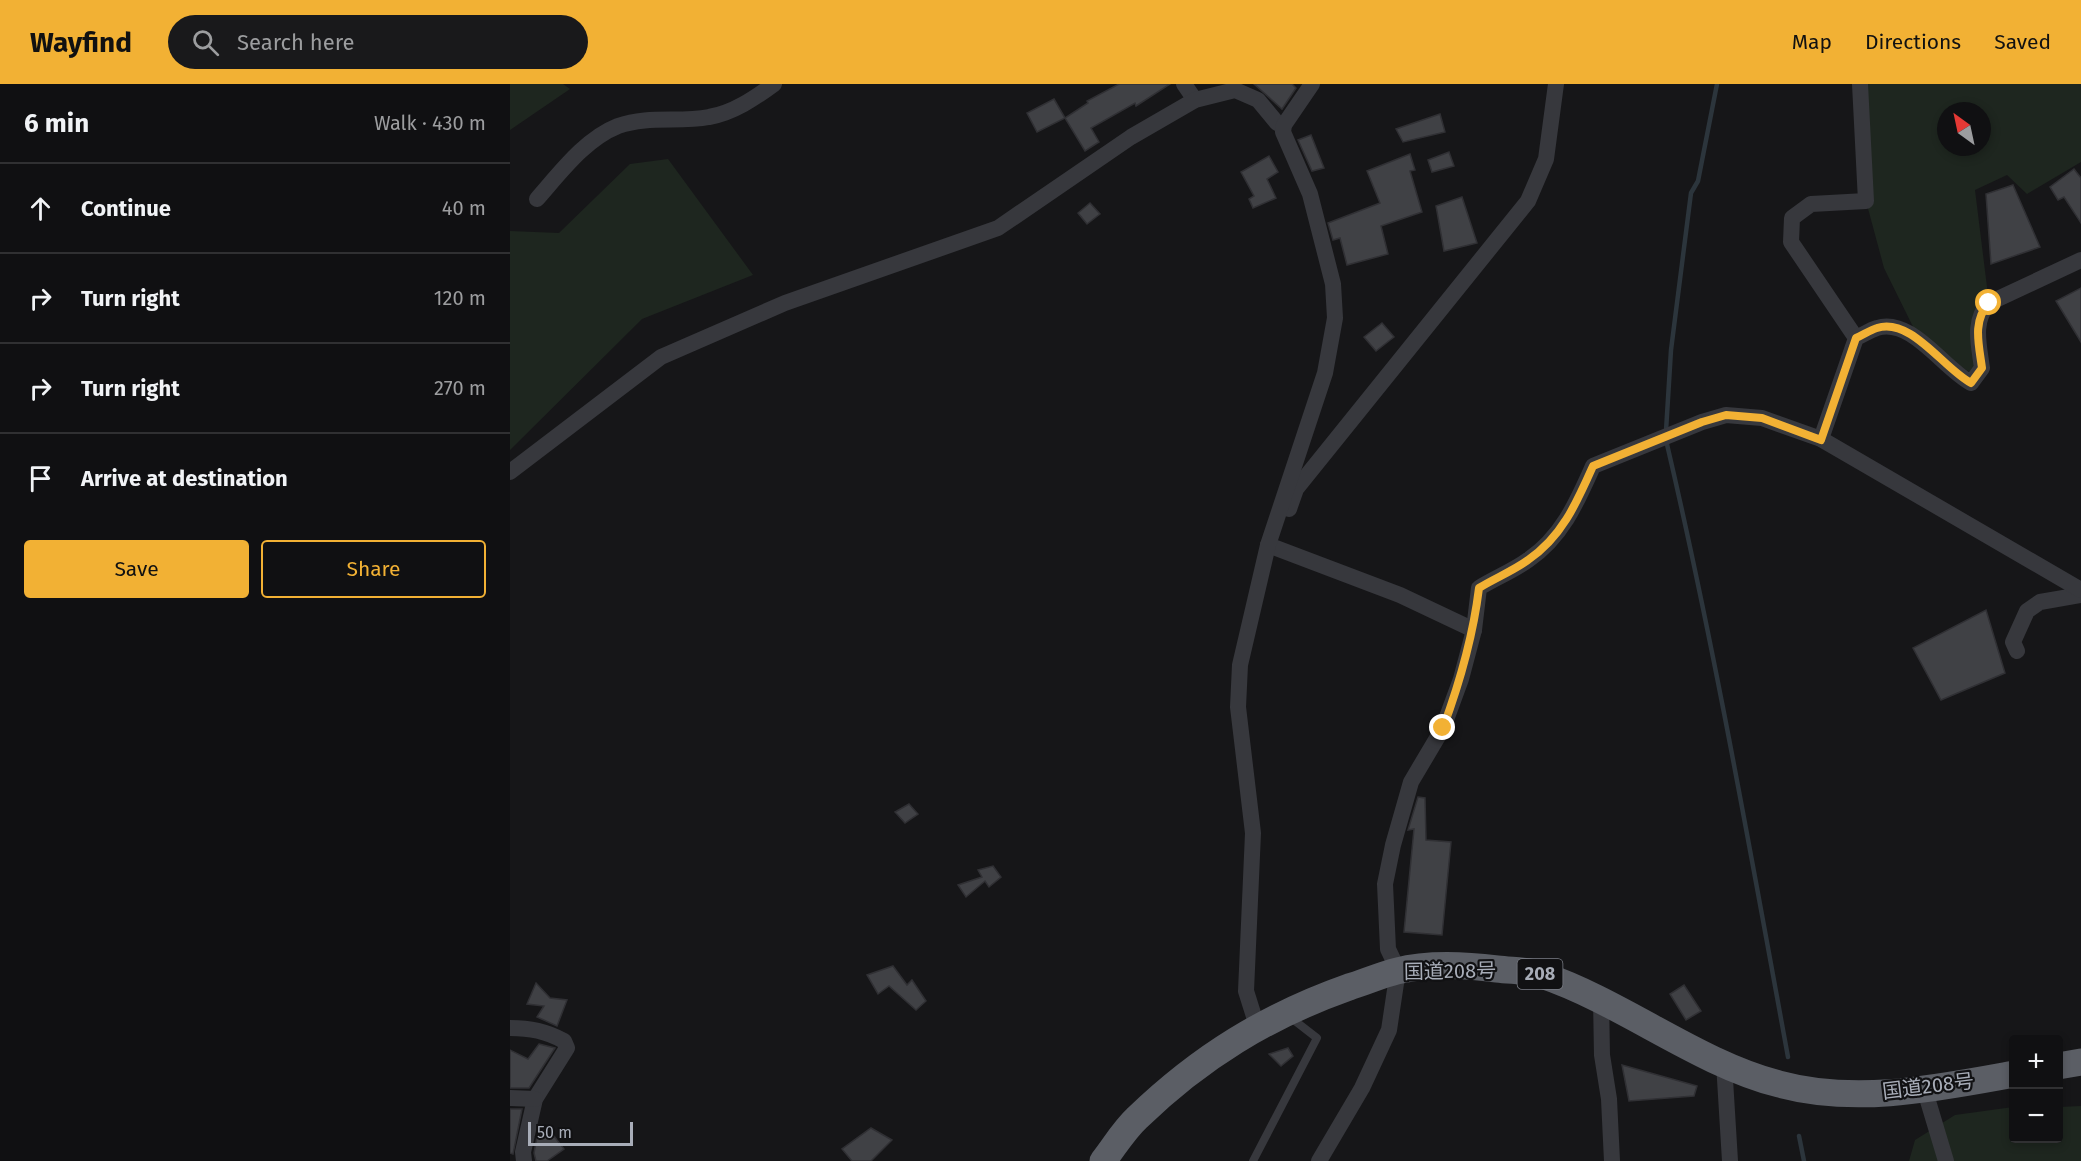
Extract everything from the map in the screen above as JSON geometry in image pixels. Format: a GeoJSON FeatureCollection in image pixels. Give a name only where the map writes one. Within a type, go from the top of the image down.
{"type":"FeatureCollection","features":[{"type":"Feature","properties":{"kind":"highway","name":"国道208号"},"geometry":{"type":"LineString","coordinates":[[1103,1161],[1135,1120],[1196,1065],[1257,1026],[1319,998],[1398,970],[1479,967],[1539,974],[1600,999],[1724,1063],[1779,1084],[1827,1093],[1925,1090],[2009,1075]]}},
{"type":"Feature","properties":{"kind":"highway"},"geometry":{"type":"LineString","coordinates":[[2063,1065],[2081,1062]]}},
{"type":"Feature","properties":{"kind":"street"},"geometry":{"type":"LineString","coordinates":[[537,199],[570,162],[596,139],[618,126],[650,118],[708,117],[757,97],[774,84]]}},
{"type":"Feature","properties":{"kind":"street"},"geometry":{"type":"LineString","coordinates":[[1184,84],[1195,100]]}},
{"type":"Feature","properties":{"kind":"street"},"geometry":{"type":"LineString","coordinates":[[1257,1026],[1246,991],[1253,833],[1238,707],[1240,665],[1271,546],[1325,373],[1335,318],[1333,284],[1310,194],[1287,146],[1284,125],[1312,84]]}},
{"type":"Feature","properties":{"kind":"street"},"geometry":{"type":"LineString","coordinates":[[1271,546],[1296,489],[1528,201],[1546,159],[1556,84]]}},
{"type":"Feature","properties":{"kind":"street"},"geometry":{"type":"LineString","coordinates":[[1856,338],[1791,242],[1789,231],[1792,218],[1811,204],[1866,201],[1860,84]]}},
{"type":"Feature","properties":{"kind":"street"},"geometry":{"type":"LineString","coordinates":[[510,472],[661,357],[785,303],[998,228],[1131,137],[1195,100],[1235,90],[1257,100],[1277,123],[1284,125]]}},
{"type":"Feature","properties":{"kind":"street"},"geometry":{"type":"LineString","coordinates":[[1821,440],[1856,338],[1878,327],[1904,329],[1955,375],[1971,383],[1982,368],[1977,335],[1981,312],[1989,303],[2081,260]]}},
{"type":"Feature","properties":{"kind":"street"},"geometry":{"type":"LineString","coordinates":[[1319,1161],[1362,1088],[1389,1029],[1398,970],[1388,949],[1385,884],[1393,845],[1411,782],[1443,728],[1461,679],[1474,630],[1479,588],[1528,560],[1546,546],[1570,518],[1593,466],[1702,422],[1726,415],[1762,418],[1821,440],[2081,593]]}},
{"type":"Feature","properties":{"kind":"street"},"geometry":{"type":"LineString","coordinates":[[1271,546],[1400,595],[1474,630]]}},
{"type":"Feature","properties":{"kind":"street"},"geometry":{"type":"LineString","coordinates":[[2017,651],[2013,642],[2027,611],[2040,602],[2081,593]]}},
{"type":"Feature","properties":{"kind":"street"},"geometry":{"type":"LineString","coordinates":[[1600,999],[1602,1055],[1609,1099],[1612,1161]]}},
{"type":"Feature","properties":{"kind":"street"},"geometry":{"type":"LineString","coordinates":[[510,1028],[535,1029],[553,1035],[564,1041],[567,1048],[535,1099],[519,1153]]}},
{"type":"Feature","properties":{"kind":"street"},"geometry":{"type":"LineString","coordinates":[[1724,1063],[1730,1161]]}},
{"type":"Feature","properties":{"kind":"street"},"geometry":{"type":"LineString","coordinates":[[1925,1090],[1946,1161]]}},
{"type":"Feature","properties":{"kind":"street"},"geometry":{"type":"LineString","coordinates":[[510,1098],[535,1099]]}},
{"type":"Feature","properties":{"kind":"lane"},"geometry":{"type":"LineString","coordinates":[[1253,1161],[1317,1038],[1285,1014]]}},
{"type":"Feature","properties":{"kind":"shaded area"},"geometry":{"type":"Polygon","coordinates":[[[510,84],[563,84],[570,89],[510,130],[510,84]]]}},
{"type":"Feature","properties":{"kind":"shaded area"},"geometry":{"type":"Polygon","coordinates":[[[1868,84],[2081,84],[2081,162],[2027,194],[2007,175],[1975,190],[1989,303],[1976,376],[1920,341],[1884,268],[1866,201],[1868,84]]]}},
{"type":"Feature","properties":{"kind":"shaded area"},"geometry":{"type":"Polygon","coordinates":[[[668,159],[753,275],[642,319],[510,450],[510,231],[559,233],[630,164],[668,159]]]}},
{"type":"Feature","properties":{"kind":"shaded area"},"geometry":{"type":"Polygon","coordinates":[[[2081,1106],[2081,1161],[1909,1161],[1915,1140],[1955,1115],[2009,1108],[2009,1143],[2063,1143],[2063,1107],[2081,1106]]]}},
{"type":"Feature","properties":{"kind":"building"},"geometry":{"type":"Polygon","coordinates":[[[1119,84],[1170,84],[1136,106],[1135,103],[1091,128],[1099,142],[1085,151],[1065,118],[1088,103],[1087,101],[1119,84]]]}},
{"type":"Feature","properties":{"kind":"building"},"geometry":{"type":"Polygon","coordinates":[[[1254,84],[1292,84],[1296,88],[1282,109],[1254,84]]]}},
{"type":"Feature","properties":{"kind":"building"},"geometry":{"type":"Polygon","coordinates":[[[1054,99],[1065,118],[1037,132],[1027,113],[1054,99]]]}},
{"type":"Feature","properties":{"kind":"building"},"geometry":{"type":"Polygon","coordinates":[[[1440,114],[1445,132],[1403,142],[1396,129],[1440,114]]]}},
{"type":"Feature","properties":{"kind":"building"},"geometry":{"type":"Polygon","coordinates":[[[1311,135],[1324,168],[1312,171],[1298,140],[1311,135]]]}},
{"type":"Feature","properties":{"kind":"building"},"geometry":{"type":"Polygon","coordinates":[[[1449,152],[1454,166],[1432,172],[1428,160],[1449,152]]]}},
{"type":"Feature","properties":{"kind":"building"},"geometry":{"type":"Polygon","coordinates":[[[1410,154],[1415,170],[1410,171],[1422,212],[1381,226],[1388,254],[1347,265],[1340,238],[1333,240],[1328,223],[1380,203],[1367,171],[1410,154]]]}},
{"type":"Feature","properties":{"kind":"building"},"geometry":{"type":"Polygon","coordinates":[[[1269,156],[1278,172],[1267,179],[1276,198],[1253,208],[1249,199],[1254,196],[1241,172],[1269,156]]]}},
{"type":"Feature","properties":{"kind":"building"},"geometry":{"type":"Polygon","coordinates":[[[2074,169],[2081,178],[2081,223],[2064,197],[2058,200],[2050,187],[2074,169]]]}},
{"type":"Feature","properties":{"kind":"building"},"geometry":{"type":"Polygon","coordinates":[[[2013,185],[2040,247],[1991,264],[1986,194],[2013,185]]]}},
{"type":"Feature","properties":{"kind":"building"},"geometry":{"type":"Polygon","coordinates":[[[1462,197],[1477,243],[1444,251],[1436,206],[1462,197]]]}},
{"type":"Feature","properties":{"kind":"building"},"geometry":{"type":"Polygon","coordinates":[[[1090,203],[1100,214],[1087,224],[1078,213],[1090,203]]]}},
{"type":"Feature","properties":{"kind":"building"},"geometry":{"type":"Polygon","coordinates":[[[2081,288],[2081,342],[2056,301],[2081,288]]]}},
{"type":"Feature","properties":{"kind":"building"},"geometry":{"type":"Polygon","coordinates":[[[1382,323],[1394,337],[1376,351],[1364,337],[1382,323]]]}},
{"type":"Feature","properties":{"kind":"building"},"geometry":{"type":"Polygon","coordinates":[[[1986,610],[2005,673],[1941,700],[1913,648],[1986,610]]]}},
{"type":"Feature","properties":{"kind":"building"},"geometry":{"type":"Polygon","coordinates":[[[1418,797],[1425,798],[1426,840],[1451,842],[1442,935],[1404,932],[1414,829],[1408,830],[1418,797]]]}},
{"type":"Feature","properties":{"kind":"building"},"geometry":{"type":"Polygon","coordinates":[[[909,804],[918,814],[905,823],[895,812],[909,804]]]}},
{"type":"Feature","properties":{"kind":"building"},"geometry":{"type":"Polygon","coordinates":[[[993,866],[1001,877],[989,887],[985,881],[966,897],[958,885],[982,877],[978,870],[993,866]]]}},
{"type":"Feature","properties":{"kind":"building"},"geometry":{"type":"Polygon","coordinates":[[[893,966],[907,985],[912,980],[926,1001],[916,1010],[889,986],[878,994],[867,975],[893,966]]]}},
{"type":"Feature","properties":{"kind":"building"},"geometry":{"type":"Polygon","coordinates":[[[536,983],[550,998],[567,1000],[557,1026],[537,1017],[544,1006],[527,1004],[536,983]]]}},
{"type":"Feature","properties":{"kind":"building"},"geometry":{"type":"Polygon","coordinates":[[[1684,985],[1701,1011],[1686,1020],[1670,994],[1684,985]]]}},
{"type":"Feature","properties":{"kind":"building"},"geometry":{"type":"Polygon","coordinates":[[[539,1044],[555,1048],[529,1088],[510,1088],[510,1050],[528,1059],[539,1044]]]}},
{"type":"Feature","properties":{"kind":"building"},"geometry":{"type":"Polygon","coordinates":[[[1288,1048],[1293,1056],[1281,1066],[1269,1054],[1288,1048]]]}},
{"type":"Feature","properties":{"kind":"building"},"geometry":{"type":"Polygon","coordinates":[[[1622,1065],[1697,1086],[1694,1096],[1629,1101],[1622,1065]]]}},
{"type":"Feature","properties":{"kind":"building"},"geometry":{"type":"Polygon","coordinates":[[[510,1109],[522,1109],[513,1154],[510,1153],[510,1109]]]}},
{"type":"Feature","properties":{"kind":"building"},"geometry":{"type":"Polygon","coordinates":[[[547,1127],[564,1149],[547,1161],[536,1161],[534,1153],[537,1137],[547,1127]]]}},
{"type":"Feature","properties":{"kind":"building"},"geometry":{"type":"Polygon","coordinates":[[[871,1128],[892,1140],[871,1161],[852,1161],[842,1149],[871,1128]]]}},
{"type":"Feature","properties":{"kind":"waterway"},"geometry":{"type":"LineString","coordinates":[[1666,431],[1671,350],[1691,193],[1698,181],[1717,84]]}},
{"type":"Feature","properties":{"kind":"waterway"},"geometry":{"type":"LineString","coordinates":[[1666,440],[1716,671],[1788,1057]]}},
{"type":"Feature","properties":{"kind":"waterway"},"geometry":{"type":"LineString","coordinates":[[1799,1136],[1804,1161]]}},
{"type":"Feature","properties":{"kind":"route"},"geometry":{"type":"LineString","coordinates":[[1443,728],[1461,679],[1474,630],[1479,588],[1498,579],[1546,546],[1570,518],[1593,466],[1702,422],[1726,415],[1762,418],[1821,440],[1856,338],[1878,327],[1904,329],[1920,341],[1955,375],[1971,383],[1982,368],[1977,335],[1981,312],[1989,303]]}}]}
